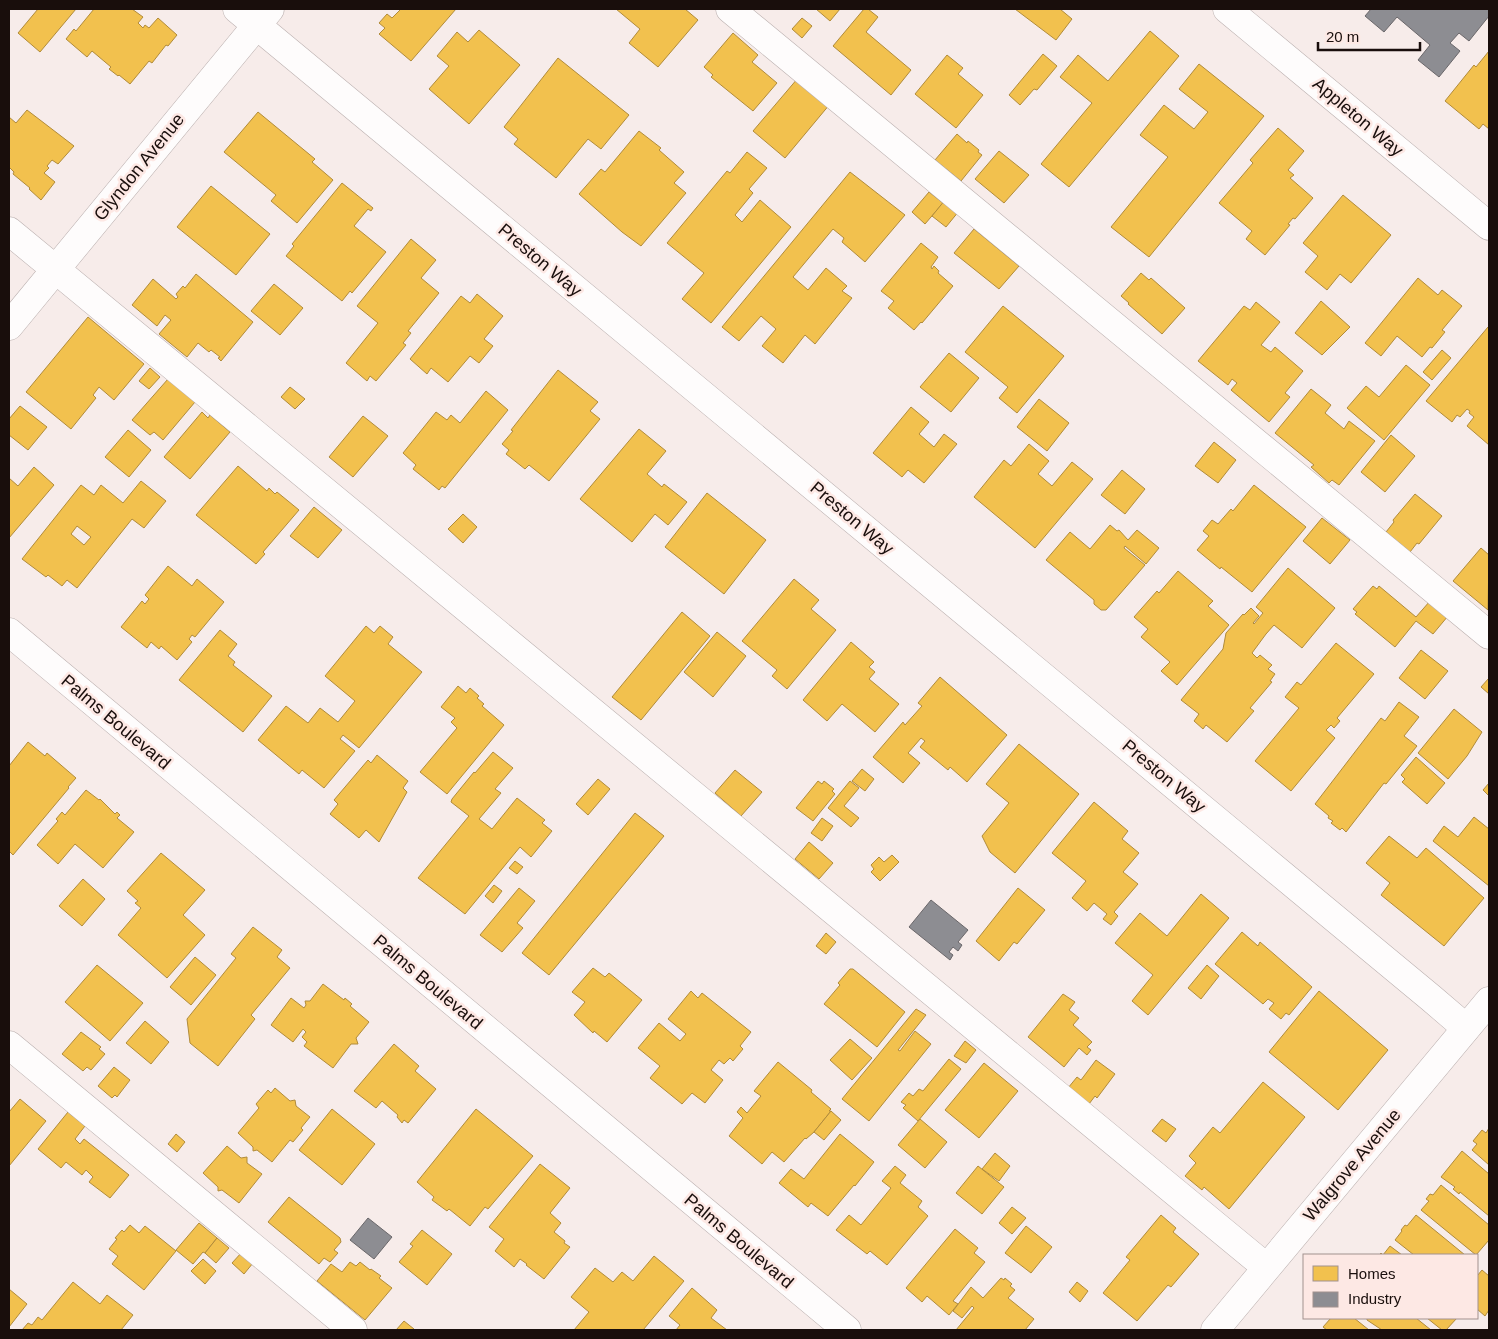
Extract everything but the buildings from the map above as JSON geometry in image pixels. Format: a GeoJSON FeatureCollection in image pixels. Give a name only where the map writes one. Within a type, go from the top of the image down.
{"type":"FeatureCollection","features":[{"type":"Feature","properties":{"kind":"street"},"geometry":{"type":"LineString","coordinates":[[730,9],[1489,634]]}},
{"type":"Feature","properties":{"kind":"street","name":"Appleton Way"},"geometry":{"type":"LineString","coordinates":[[1227,9],[1489,226]]}},
{"type":"Feature","properties":{"kind":"street","name":"Glyndon Avenue"},"geometry":{"type":"LineString","coordinates":[[9,326],[55,270],[254,14]]}},
{"type":"Feature","properties":{"kind":"street","name":"Preston Way"},"geometry":{"type":"LineString","coordinates":[[254,14],[1466,1028]]}},
{"type":"Feature","properties":{"kind":"street"},"geometry":{"type":"LineString","coordinates":[[9,232],[1266,1267]]}},
{"type":"Feature","properties":{"kind":"street","name":"Palms Boulevard"},"geometry":{"type":"LineString","coordinates":[[9,632],[847,1330]]}},
{"type":"Feature","properties":{"kind":"street","name":"Walgrove Avenue"},"geometry":{"type":"LineString","coordinates":[[1215,1330],[1489,1001]]}},
{"type":"Feature","properties":{"kind":"street"},"geometry":{"type":"LineString","coordinates":[[9,1045],[354,1330]]}}]}
